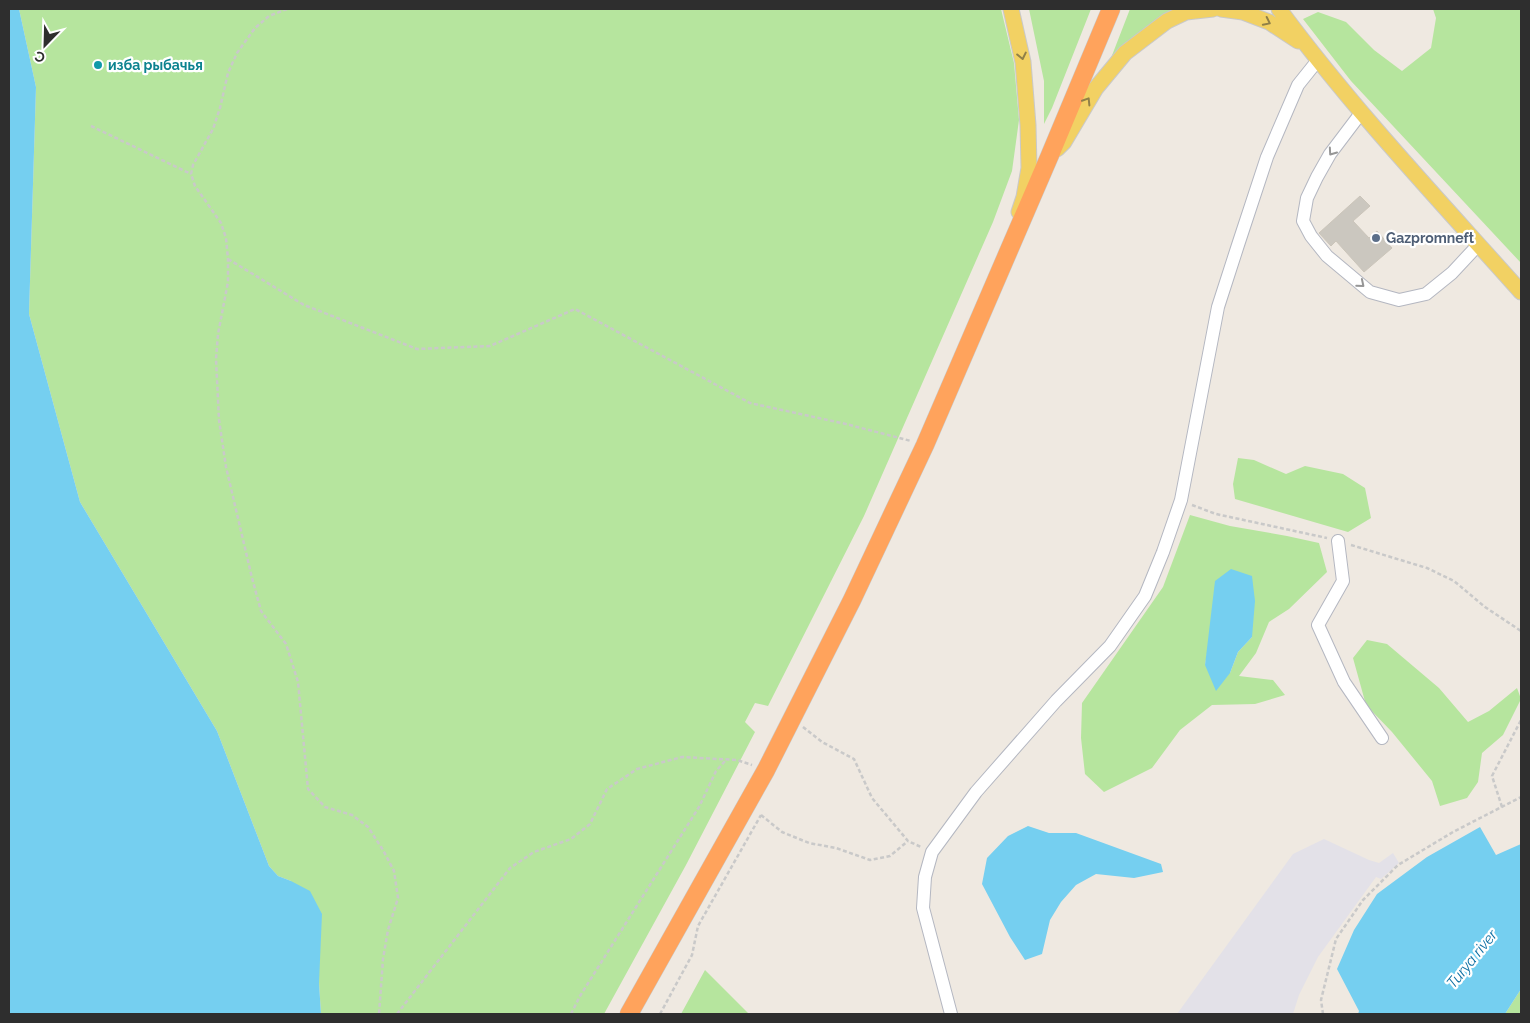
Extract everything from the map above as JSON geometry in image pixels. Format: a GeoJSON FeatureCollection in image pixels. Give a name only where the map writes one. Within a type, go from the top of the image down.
{"type":"FeatureCollection","features":[{"type":"Feature","properties":{"kind":"highway"},"geometry":{"type":"LineString","coordinates":[[630,1014],[766,770],[852,600],[925,445],[1111,9]]}},
{"type":"Feature","properties":{"kind":"main road"},"geometry":{"type":"LineString","coordinates":[[1005,260],[1011,233],[1024,197],[1029,168],[1023,62],[1011,9]]}},
{"type":"Feature","properties":{"kind":"main road"},"geometry":{"type":"LineString","coordinates":[[1050,155],[1064,142],[1096,88],[1125,53],[1167,21],[1186,12],[1214,9]]}},
{"type":"Feature","properties":{"kind":"main road"},"geometry":{"type":"LineString","coordinates":[[1221,9],[1243,12],[1269,22],[1308,48]]}},
{"type":"Feature","properties":{"kind":"main road"},"geometry":{"type":"LineString","coordinates":[[1279,9],[1361,113],[1521,292]]}},
{"type":"Feature","properties":{"kind":"street"},"geometry":{"type":"LineString","coordinates":[[951,1014],[923,908],[925,877],[932,852],[976,792],[1056,701],[1110,646],[1145,596],[1181,500],[1218,307],[1267,157],[1298,85],[1318,60]]}},
{"type":"Feature","properties":{"kind":"street"},"geometry":{"type":"LineString","coordinates":[[1361,113],[1330,154],[1307,198],[1303,221],[1311,236],[1327,256],[1370,292],[1399,300],[1426,294],[1452,273],[1479,244]]}},
{"type":"Feature","properties":{"kind":"street"},"geometry":{"type":"LineString","coordinates":[[1338,541],[1343,581],[1318,625],[1344,682],[1382,738]]}},
{"type":"Feature","properties":{"kind":"path"},"geometry":{"type":"LineString","coordinates":[[287,9],[269,16],[255,28],[237,53],[228,74],[213,128],[193,165],[191,174],[195,186],[221,223],[226,238],[228,282],[218,334],[216,359],[219,420],[226,467],[261,611],[286,644],[298,682],[308,789],[325,807],[352,816],[368,827],[394,871],[398,898],[388,930],[383,959],[379,1014]]}},
{"type":"Feature","properties":{"kind":"path"},"geometry":{"type":"LineString","coordinates":[[91,126],[191,174]]}},
{"type":"Feature","properties":{"kind":"path"},"geometry":{"type":"LineString","coordinates":[[228,259],[304,305],[418,350],[490,346],[574,309],[750,403],[846,424],[925,445]]}},
{"type":"Feature","properties":{"kind":"path"},"geometry":{"type":"LineString","coordinates":[[1181,500],[1216,514],[1338,541],[1427,568],[1454,580],[1485,606],[1521,632]]}},
{"type":"Feature","properties":{"kind":"path"},"geometry":{"type":"LineString","coordinates":[[792,719],[822,742],[854,759],[872,798],[908,841],[932,852]]}},
{"type":"Feature","properties":{"kind":"path"},"geometry":{"type":"LineString","coordinates":[[1502,807],[1492,776],[1521,720]]}},
{"type":"Feature","properties":{"kind":"path"},"geometry":{"type":"LineString","coordinates":[[397,1014],[510,868],[534,852],[571,839],[590,824],[607,789],[637,769],[682,757],[737,760],[766,770]]}},
{"type":"Feature","properties":{"kind":"path"},"geometry":{"type":"LineString","coordinates":[[571,1014],[580,996],[699,807],[716,771],[726,760]]}},
{"type":"Feature","properties":{"kind":"path"},"geometry":{"type":"LineString","coordinates":[[1323,1014],[1321,1000],[1336,939],[1363,900],[1398,865],[1452,832],[1521,797]]}},
{"type":"Feature","properties":{"kind":"path"},"geometry":{"type":"LineString","coordinates":[[660,1014],[692,955],[698,926],[761,814],[782,832],[809,843],[836,848],[870,860],[890,856],[908,841]]}},
{"type":"Feature","properties":{"kind":"shaded area"},"geometry":{"type":"Polygon","coordinates":[[[1324,839],[1379,863],[1393,853],[1399,863],[1381,879],[1376,877],[1318,957],[1299,995],[1293,1014],[1177,1014],[1293,854],[1324,839]]]}},
{"type":"Feature","properties":{"kind":"green space"},"geometry":{"type":"Polygon","coordinates":[[[19,9],[1001,9],[1014,63],[1019,120],[1012,171],[993,222],[864,516],[768,706],[755,703],[745,722],[755,732],[686,865],[604,1014],[321,1014],[319,983],[291,881],[278,876],[269,866],[217,731],[80,502],[29,314],[36,87],[19,9]]]}},
{"type":"Feature","properties":{"kind":"green space"},"geometry":{"type":"Polygon","coordinates":[[[1029,9],[1091,9],[1044,124],[1044,81],[1029,9]]]}},
{"type":"Feature","properties":{"kind":"green space"},"geometry":{"type":"Polygon","coordinates":[[[1130,9],[1173,9],[1128,42],[1111,58],[1130,9]]]}},
{"type":"Feature","properties":{"kind":"green space"},"geometry":{"type":"Polygon","coordinates":[[[1433,9],[1521,9],[1521,263],[1351,81],[1303,19],[1318,12],[1346,22],[1374,50],[1402,71],[1431,48],[1436,18],[1433,9]]]}},
{"type":"Feature","properties":{"kind":"green space"},"geometry":{"type":"Polygon","coordinates":[[[1238,458],[1254,460],[1286,474],[1305,466],[1343,474],[1365,488],[1371,518],[1348,532],[1235,499],[1233,484],[1238,458]]]}},
{"type":"Feature","properties":{"kind":"green space"},"geometry":{"type":"Polygon","coordinates":[[[1190,515],[1230,526],[1319,543],[1327,572],[1289,609],[1269,622],[1256,653],[1239,676],[1273,680],[1285,695],[1255,704],[1212,705],[1180,730],[1152,768],[1104,792],[1085,774],[1081,738],[1082,703],[1163,587],[1190,515]],[[1210,637],[1205,665],[1230,673],[1238,652],[1252,637],[1210,637]]]}},
{"type":"Feature","properties":{"kind":"green space"},"geometry":{"type":"Polygon","coordinates":[[[1367,640],[1387,644],[1439,688],[1468,722],[1489,711],[1517,688],[1521,699],[1503,735],[1482,753],[1478,782],[1467,798],[1440,806],[1432,781],[1392,732],[1366,705],[1353,658],[1367,640]]]}},
{"type":"Feature","properties":{"kind":"green space"},"geometry":{"type":"Polygon","coordinates":[[[705,970],[749,1014],[681,1014],[705,970]]]}},
{"type":"Feature","properties":{"kind":"green space"},"geometry":{"type":"Polygon","coordinates":[[[1521,989],[1521,1014],[1505,1014],[1521,989]]]}},
{"type":"Feature","properties":{"kind":"water"},"geometry":{"type":"Polygon","coordinates":[[[9,9],[19,9],[36,87],[29,314],[80,502],[217,731],[269,866],[278,876],[310,891],[322,914],[319,983],[321,1014],[9,1014],[9,9]]]}},
{"type":"Feature","properties":{"kind":"water"},"geometry":{"type":"Polygon","coordinates":[[[1231,569],[1252,576],[1255,601],[1252,637],[1238,652],[1230,673],[1216,691],[1205,665],[1215,581],[1231,569]]]}},
{"type":"Feature","properties":{"kind":"water"},"geometry":{"type":"Polygon","coordinates":[[[1028,826],[1049,833],[1076,833],[1161,864],[1163,872],[1134,878],[1096,874],[1076,885],[1061,902],[1050,920],[1042,954],[1025,960],[1010,937],[982,884],[987,858],[1008,836],[1028,826]]]}},
{"type":"Feature","properties":{"kind":"water","name":"Turya river"},"geometry":{"type":"Polygon","coordinates":[[[1480,827],[1496,855],[1521,844],[1521,989],[1505,1014],[1358,1014],[1359,1011],[1337,969],[1354,930],[1377,894],[1427,857],[1480,827]]]}},
{"type":"Feature","properties":{"kind":"building"},"geometry":{"type":"Polygon","coordinates":[[[1360,196],[1370,206],[1353,221],[1369,238],[1377,231],[1392,248],[1364,272],[1336,241],[1331,246],[1319,233],[1360,196]]]}},
{"type":"Feature","properties":{"kind":"place","name":"изба рыбачья"},"geometry":{"type":"Point","coordinates":[98,65]}},
{"type":"Feature","properties":{"kind":"place","name":"Gazpromneft"},"geometry":{"type":"Point","coordinates":[1376,238]}}]}
